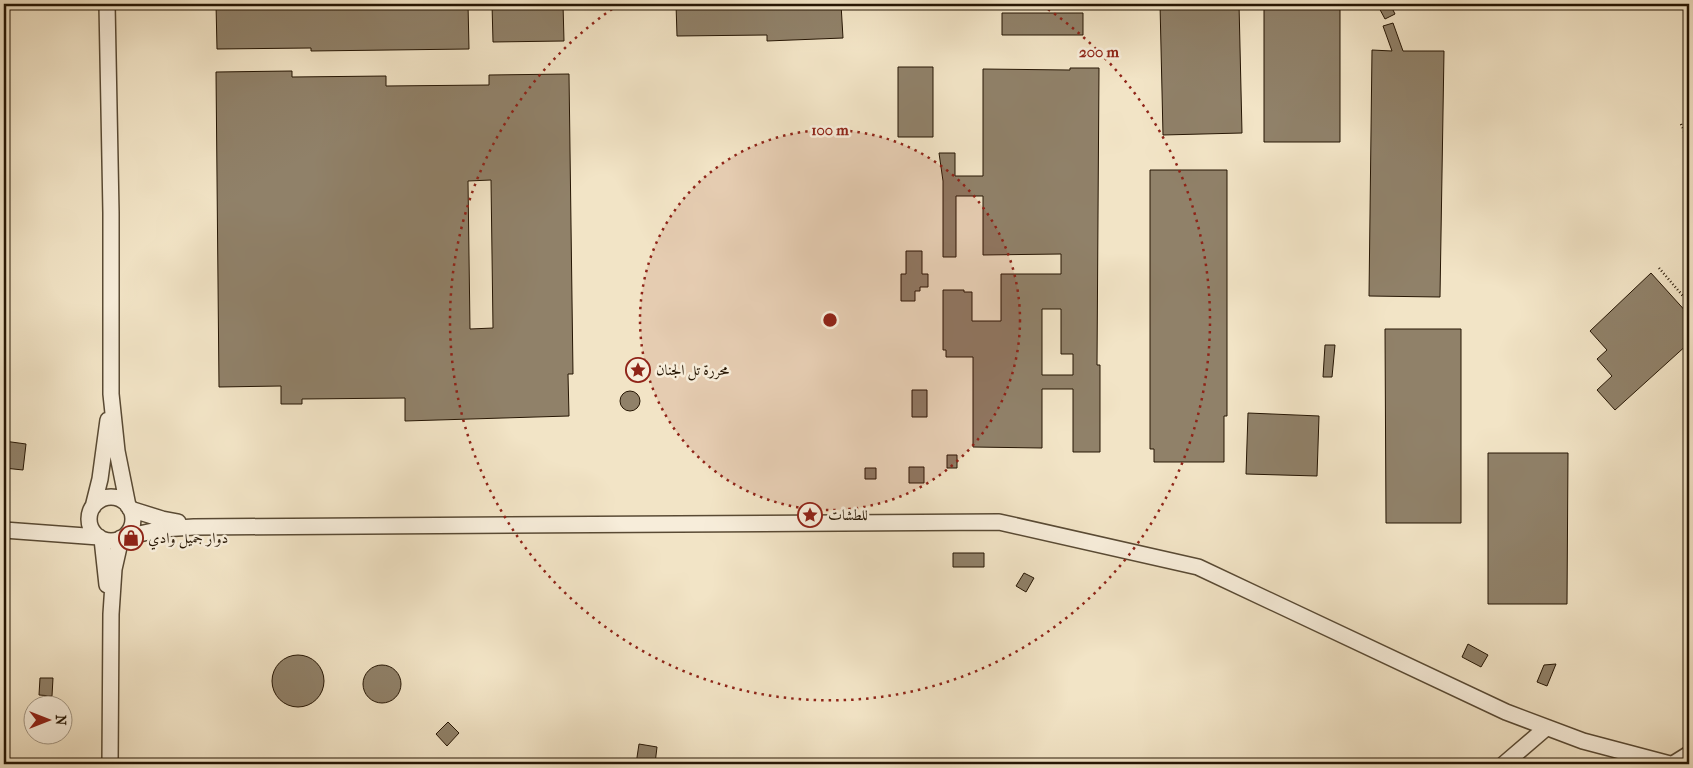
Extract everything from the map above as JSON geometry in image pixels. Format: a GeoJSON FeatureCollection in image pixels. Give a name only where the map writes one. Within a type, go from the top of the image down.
{"type":"FeatureCollection","features":[{"type":"Feature","properties":{"kind":"street"},"geometry":{"type":"LineString","coordinates":[[107,4],[111,212],[111,394],[117,451],[133,519],[132,526],[121,538],[114,569],[110,614],[110,764]]}},
{"type":"Feature","properties":{"kind":"street"},"geometry":{"type":"LineString","coordinates":[[110,614],[101,538],[92,529],[91,512],[100,479],[111,394]]}},
{"type":"Feature","properties":{"kind":"street"},"geometry":{"type":"LineString","coordinates":[[74,535],[104,498],[111,497],[118,498],[129,508],[194,527]]}},
{"type":"Feature","properties":{"kind":"street"},"geometry":{"type":"LineString","coordinates":[[4,530],[74,535],[110,541],[162,529],[194,527],[999,522],[1198,567],[1455,688],[1546,728],[1671,764],[1689,754]]}},
{"type":"Feature","properties":{"kind":"street"},"geometry":{"type":"LineString","coordinates":[[1504,764],[1546,728]]}},
{"type":"Feature","properties":{"kind":"path"},"geometry":{"type":"LineString","coordinates":[[1681,124],[1689,142]]}},
{"type":"Feature","properties":{"kind":"path"},"geometry":{"type":"LineString","coordinates":[[1659,268],[1689,303]]}},
{"type":"Feature","properties":{"kind":"building"},"geometry":{"type":"Polygon","coordinates":[[[216,4],[468,4],[469,49],[311,51],[311,48],[217,49],[216,4]]]}},
{"type":"Feature","properties":{"kind":"building"},"geometry":{"type":"Polygon","coordinates":[[[492,4],[563,4],[564,41],[493,42],[492,4]]]}},
{"type":"Feature","properties":{"kind":"building"},"geometry":{"type":"Polygon","coordinates":[[[676,4],[841,4],[843,38],[767,41],[767,35],[677,36],[676,4]]]}},
{"type":"Feature","properties":{"kind":"building"},"geometry":{"type":"Polygon","coordinates":[[[1160,4],[1239,4],[1242,133],[1163,135],[1160,4]]]}},
{"type":"Feature","properties":{"kind":"building"},"geometry":{"type":"Polygon","coordinates":[[[1264,4],[1340,4],[1340,142],[1264,142],[1264,4]]]}},
{"type":"Feature","properties":{"kind":"building"},"geometry":{"type":"Polygon","coordinates":[[[1377,4],[1390,4],[1395,14],[1385,19],[1377,4]]]}},
{"type":"Feature","properties":{"kind":"building"},"geometry":{"type":"Polygon","coordinates":[[[1002,13],[1083,13],[1083,35],[1002,35],[1002,13]]]}},
{"type":"Feature","properties":{"kind":"building"},"geometry":{"type":"Polygon","coordinates":[[[1393,23],[1403,51],[1444,51],[1440,297],[1369,296],[1372,50],[1392,51],[1383,26],[1393,23]]]}},
{"type":"Feature","properties":{"kind":"building"},"geometry":{"type":"Polygon","coordinates":[[[898,67],[933,67],[933,137],[898,137],[898,67]]]}},
{"type":"Feature","properties":{"kind":"building"},"geometry":{"type":"Polygon","coordinates":[[[1070,68],[1099,68],[1097,365],[1100,365],[1100,452],[1073,452],[1073,389],[1042,389],[1042,448],[973,447],[973,357],[946,357],[946,350],[943,350],[943,290],[972,292],[972,321],[1001,321],[1001,274],[1061,274],[1061,254],[983,255],[983,196],[956,196],[956,257],[943,257],[943,181],[939,153],[955,153],[955,176],[983,176],[983,69],[1070,70],[1070,68]],[[1042,309],[1042,375],[1073,375],[1073,354],[1061,354],[1061,309],[1042,309]]]}},
{"type":"Feature","properties":{"kind":"building"},"geometry":{"type":"Polygon","coordinates":[[[292,71],[292,77],[386,76],[386,86],[489,85],[489,75],[569,74],[573,374],[568,374],[569,416],[405,421],[405,398],[302,399],[302,404],[281,404],[281,386],[219,387],[216,72],[292,71]],[[491,180],[468,181],[470,329],[493,328],[491,180]]]}},
{"type":"Feature","properties":{"kind":"building"},"geometry":{"type":"Polygon","coordinates":[[[1150,170],[1227,170],[1227,416],[1224,416],[1224,462],[1154,462],[1154,449],[1150,449],[1150,170]]]}},
{"type":"Feature","properties":{"kind":"building"},"geometry":{"type":"Polygon","coordinates":[[[906,251],[922,251],[922,274],[928,274],[928,287],[920,287],[920,291],[915,291],[915,301],[901,301],[901,274],[906,274],[906,251]]]}},
{"type":"Feature","properties":{"kind":"building"},"geometry":{"type":"Polygon","coordinates":[[[1651,273],[1689,315],[1689,343],[1615,410],[1597,390],[1612,376],[1597,359],[1607,350],[1590,331],[1651,273]]]}},
{"type":"Feature","properties":{"kind":"building"},"geometry":{"type":"Polygon","coordinates":[[[1385,329],[1461,329],[1461,523],[1386,523],[1385,329]]]}},
{"type":"Feature","properties":{"kind":"building"},"geometry":{"type":"Polygon","coordinates":[[[1325,345],[1335,345],[1332,377],[1323,377],[1325,345]]]}},
{"type":"Feature","properties":{"kind":"building"},"geometry":{"type":"Polygon","coordinates":[[[912,390],[927,390],[927,417],[912,417],[912,390]]]}},
{"type":"Feature","properties":{"kind":"building"},"geometry":{"type":"Polygon","coordinates":[[[630,391],[637,394],[640,401],[637,408],[630,411],[623,408],[620,401],[623,394],[630,391]]]}},
{"type":"Feature","properties":{"kind":"building"},"geometry":{"type":"Polygon","coordinates":[[[1248,413],[1319,416],[1317,476],[1246,474],[1248,413]]]}},
{"type":"Feature","properties":{"kind":"building"},"geometry":{"type":"Polygon","coordinates":[[[4,441],[26,444],[23,470],[4,468],[4,441]]]}},
{"type":"Feature","properties":{"kind":"building"},"geometry":{"type":"Polygon","coordinates":[[[1488,453],[1568,453],[1567,604],[1488,604],[1488,453]]]}},
{"type":"Feature","properties":{"kind":"building"},"geometry":{"type":"Polygon","coordinates":[[[947,455],[957,455],[957,468],[947,468],[947,455]]]}},
{"type":"Feature","properties":{"kind":"building"},"geometry":{"type":"Polygon","coordinates":[[[909,467],[924,467],[924,483],[909,483],[909,467]]]}},
{"type":"Feature","properties":{"kind":"building"},"geometry":{"type":"Polygon","coordinates":[[[865,468],[876,468],[876,479],[865,479],[865,468]]]}},
{"type":"Feature","properties":{"kind":"building"},"geometry":{"type":"Polygon","coordinates":[[[953,553],[984,553],[984,567],[953,567],[953,553]]]}},
{"type":"Feature","properties":{"kind":"building"},"geometry":{"type":"Polygon","coordinates":[[[1024,573],[1034,578],[1026,592],[1016,586],[1024,573]]]}},
{"type":"Feature","properties":{"kind":"building"},"geometry":{"type":"Polygon","coordinates":[[[1468,644],[1488,655],[1481,667],[1462,657],[1468,644]]]}},
{"type":"Feature","properties":{"kind":"building"},"geometry":{"type":"Polygon","coordinates":[[[293,655],[303,655],[317,662],[324,676],[324,686],[317,700],[303,707],[293,707],[283,703],[276,696],[272,686],[272,676],[276,666],[283,659],[293,655]]]}},
{"type":"Feature","properties":{"kind":"building"},"geometry":{"type":"Polygon","coordinates":[[[1556,664],[1547,686],[1537,682],[1544,665],[1556,664]]]}},
{"type":"Feature","properties":{"kind":"building"},"geometry":{"type":"Polygon","coordinates":[[[382,665],[389,666],[395,671],[400,677],[400,691],[395,697],[389,702],[382,703],[375,702],[369,697],[364,691],[363,684],[364,677],[369,671],[375,666],[382,665]]]}},
{"type":"Feature","properties":{"kind":"building"},"geometry":{"type":"Polygon","coordinates":[[[40,678],[53,678],[52,696],[39,695],[40,678]]]}},
{"type":"Feature","properties":{"kind":"building"},"geometry":{"type":"Polygon","coordinates":[[[448,722],[459,733],[447,746],[436,734],[448,722]]]}},
{"type":"Feature","properties":{"kind":"building"},"geometry":{"type":"Polygon","coordinates":[[[639,744],[657,747],[655,764],[636,764],[639,744]]]}},
{"type":"Feature","properties":{"kind":"place","name":"محررة تل الجنان"},"geometry":{"type":"Point","coordinates":[638,370]}},
{"type":"Feature","properties":{"kind":"place","name":"للطشات"},"geometry":{"type":"Point","coordinates":[810,515]}},
{"type":"Feature","properties":{"kind":"place","name":"دوار جميل وادي"},"geometry":{"type":"Point","coordinates":[131,538]}}]}
